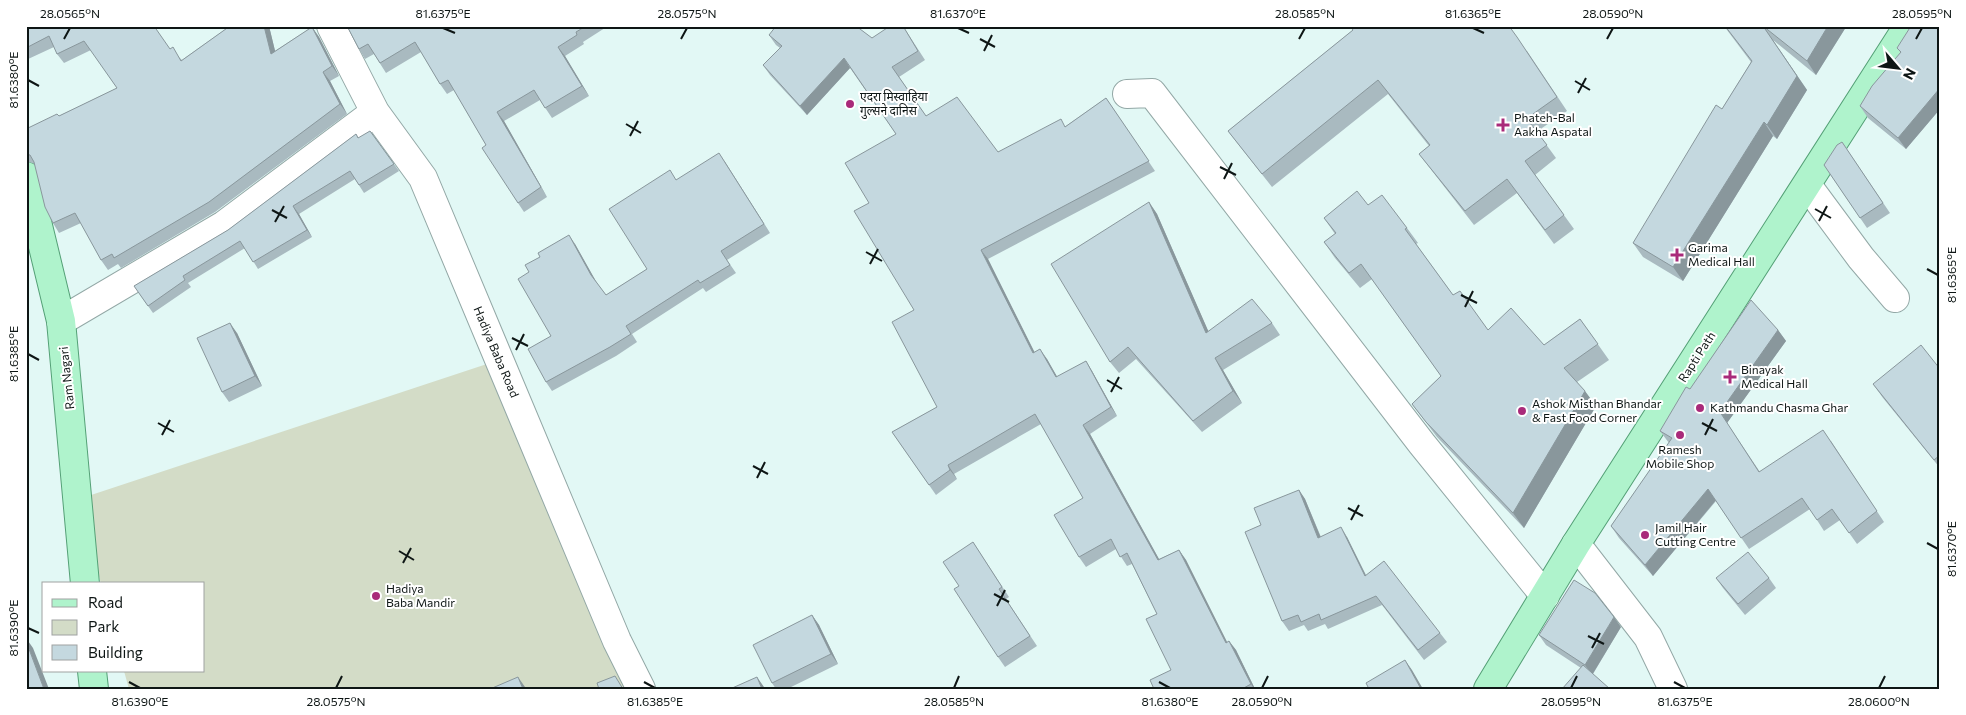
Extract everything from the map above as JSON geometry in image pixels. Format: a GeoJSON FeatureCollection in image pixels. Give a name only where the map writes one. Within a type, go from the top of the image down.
{"type":"FeatureCollection","features":[{"type":"Feature","properties":{"kind":"main road","name":"Rapti Path"},"geometry":{"type":"LineString","coordinates":[[1488,689],[1576,544],[1908,26]]}},
{"type":"Feature","properties":{"kind":"main road","name":"Ram Nagari"},"geometry":{"type":"LineString","coordinates":[[26,176],[61,322],[85,582]]}},
{"type":"Feature","properties":{"kind":"main road"},"geometry":{"type":"LineString","coordinates":[[92,672],[94,689]]}},
{"type":"Feature","properties":{"kind":"street","name":"Hadiya Baba Road"},"geometry":{"type":"LineString","coordinates":[[331,26],[375,112],[423,178],[614,632],[641,689]]}},
{"type":"Feature","properties":{"kind":"street"},"geometry":{"type":"LineString","coordinates":[[1127,94],[1152,93],[1422,444],[1545,596]]}},
{"type":"Feature","properties":{"kind":"street"},"geometry":{"type":"LineString","coordinates":[[61,322],[224,225],[375,112]]}},
{"type":"Feature","properties":{"kind":"street"},"geometry":{"type":"LineString","coordinates":[[1807,185],[1861,258],[1895,298]]}},
{"type":"Feature","properties":{"kind":"street"},"geometry":{"type":"LineString","coordinates":[[1576,544],[1648,637],[1673,689]]}},
{"type":"Feature","properties":{"kind":"green space"},"geometry":{"type":"Polygon","coordinates":[[[499,360],[647,689],[129,689],[124,672],[205,672],[205,582],[100,582],[79,499],[499,360]]]}},
{"type":"Feature","properties":{"kind":"building"},"geometry":{"type":"Polygon","coordinates":[[[26,26],[154,26],[170,49],[173,47],[181,61],[230,26],[264,26],[271,54],[312,27],[332,66],[323,72],[340,104],[209,202],[114,258],[112,254],[101,260],[75,213],[53,223],[45,207],[34,162],[30,155],[26,154],[26,129],[57,114],[59,116],[117,88],[84,41],[57,54],[49,36],[26,48],[26,26]]]}},
{"type":"Feature","properties":{"kind":"building"},"geometry":{"type":"Polygon","coordinates":[[[347,26],[586,26],[576,32],[577,35],[558,47],[582,86],[545,108],[534,90],[497,112],[541,187],[518,203],[482,148],[486,145],[448,80],[440,84],[415,42],[380,63],[368,44],[359,49],[347,26]]]}},
{"type":"Feature","properties":{"kind":"building"},"geometry":{"type":"Polygon","coordinates":[[[776,26],[856,26],[872,38],[890,26],[903,26],[918,51],[892,67],[926,116],[957,97],[998,152],[1061,119],[1065,127],[1106,98],[1149,161],[981,250],[1033,353],[1040,349],[1056,377],[1086,361],[1111,407],[1083,425],[1158,560],[1179,550],[1226,643],[1229,641],[1251,684],[1242,689],[1154,689],[1150,680],[1171,670],[1146,619],[1157,614],[1127,553],[1120,557],[1111,539],[1079,557],[1054,515],[1083,498],[1035,414],[948,465],[950,470],[929,485],[892,432],[937,407],[892,322],[914,310],[854,211],[869,203],[845,163],[896,134],[844,58],[800,106],[763,65],[782,46],[769,35],[776,26]]]}},
{"type":"Feature","properties":{"kind":"building"},"geometry":{"type":"Polygon","coordinates":[[[1350,26],[1509,26],[1557,97],[1533,114],[1536,119],[1530,123],[1547,145],[1525,161],[1564,215],[1545,230],[1507,179],[1465,211],[1419,154],[1430,145],[1378,80],[1262,174],[1228,131],[1353,30],[1350,26]]]}},
{"type":"Feature","properties":{"kind":"building"},"geometry":{"type":"Polygon","coordinates":[[[1725,26],[1763,26],[1797,76],[1767,125],[1764,122],[1673,267],[1633,243],[1716,105],[1722,109],[1752,61],[1725,26]]]}},
{"type":"Feature","properties":{"kind":"building"},"geometry":{"type":"Polygon","coordinates":[[[1763,26],[1828,26],[1807,61],[1763,26]]]}},
{"type":"Feature","properties":{"kind":"building"},"geometry":{"type":"Polygon","coordinates":[[[1911,26],[1940,26],[1940,88],[1898,138],[1860,106],[1872,86],[1901,52],[1897,48],[1911,26]]]}},
{"type":"Feature","properties":{"kind":"building"},"geometry":{"type":"Polygon","coordinates":[[[370,131],[394,164],[359,185],[350,171],[293,206],[307,230],[253,262],[240,241],[183,276],[185,280],[148,306],[134,286],[228,230],[356,134],[358,138],[370,131]]]}},
{"type":"Feature","properties":{"kind":"building"},"geometry":{"type":"Polygon","coordinates":[[[1842,142],[1883,203],[1860,218],[1824,165],[1837,145],[1842,142]]]}},
{"type":"Feature","properties":{"kind":"building"},"geometry":{"type":"Polygon","coordinates":[[[719,153],[764,224],[721,251],[730,265],[700,283],[698,280],[626,326],[631,334],[546,382],[528,349],[551,336],[518,279],[529,272],[525,265],[540,257],[538,253],[569,235],[591,275],[606,295],[647,269],[609,209],[670,170],[676,180],[719,153]]]}},
{"type":"Feature","properties":{"kind":"building"},"geometry":{"type":"Polygon","coordinates":[[[1357,191],[1368,205],[1382,195],[1453,295],[1460,291],[1488,330],[1511,308],[1544,345],[1580,319],[1598,344],[1564,368],[1585,391],[1513,513],[1426,422],[1412,404],[1441,376],[1361,264],[1349,273],[1324,242],[1336,233],[1324,218],[1357,191]]]}},
{"type":"Feature","properties":{"kind":"building"},"geometry":{"type":"Polygon","coordinates":[[[1149,202],[1206,333],[1252,299],[1272,323],[1215,358],[1233,391],[1193,421],[1128,347],[1110,362],[1051,264],[1149,202]]]}},
{"type":"Feature","properties":{"kind":"building"},"geometry":{"type":"Polygon","coordinates":[[[1751,300],[1778,330],[1720,412],[1759,472],[1823,430],[1877,511],[1849,533],[1832,509],[1817,520],[1802,498],[1741,538],[1708,489],[1645,565],[1611,526],[1672,438],[1660,431],[1686,387],[1690,389],[1751,300]]]}},
{"type":"Feature","properties":{"kind":"building"},"geometry":{"type":"Polygon","coordinates":[[[230,323],[255,376],[222,392],[197,338],[230,323]]]}},
{"type":"Feature","properties":{"kind":"building"},"geometry":{"type":"Polygon","coordinates":[[[1921,345],[1940,369],[1940,455],[1934,460],[1873,384],[1921,345]]]}},
{"type":"Feature","properties":{"kind":"building"},"geometry":{"type":"Polygon","coordinates":[[[1299,490],[1318,538],[1341,527],[1365,576],[1384,561],[1440,633],[1418,650],[1376,596],[1321,620],[1319,614],[1301,622],[1298,615],[1282,621],[1245,532],[1261,525],[1254,508],[1299,490]]]}},
{"type":"Feature","properties":{"kind":"building"},"geometry":{"type":"Polygon","coordinates":[[[973,542],[1002,587],[999,589],[1030,636],[998,657],[954,589],[959,586],[943,562],[973,542]]]}},
{"type":"Feature","properties":{"kind":"building"},"geometry":{"type":"Polygon","coordinates":[[[1748,552],[1769,578],[1738,604],[1716,578],[1748,552]]]}},
{"type":"Feature","properties":{"kind":"building"},"geometry":{"type":"Polygon","coordinates":[[[1574,580],[1595,593],[1614,617],[1585,665],[1539,635],[1574,580]]]}},
{"type":"Feature","properties":{"kind":"building"},"geometry":{"type":"Polygon","coordinates":[[[812,615],[831,654],[772,683],[753,645],[812,615]]]}},
{"type":"Feature","properties":{"kind":"building"},"geometry":{"type":"Polygon","coordinates":[[[26,641],[44,689],[26,689],[26,641]]]}},
{"type":"Feature","properties":{"kind":"building"},"geometry":{"type":"Polygon","coordinates":[[[1405,660],[1421,689],[1369,689],[1366,683],[1405,660]]]}},
{"type":"Feature","properties":{"kind":"building"},"geometry":{"type":"Polygon","coordinates":[[[1583,665],[1610,689],[1562,689],[1583,665]]]}},
{"type":"Feature","properties":{"kind":"building"},"geometry":{"type":"Polygon","coordinates":[[[615,676],[623,689],[599,689],[597,683],[615,676]]]}},
{"type":"Feature","properties":{"kind":"building"},"geometry":{"type":"Polygon","coordinates":[[[518,677],[523,689],[490,689],[518,677]]]}},
{"type":"Feature","properties":{"kind":"building"},"geometry":{"type":"Polygon","coordinates":[[[757,677],[762,689],[730,689],[757,677]]]}},
{"type":"Feature","properties":{"kind":"place","name":"एदरा मिस्वाहिया गुल्सने दानिस"},"geometry":{"type":"Point","coordinates":[850,104]}},
{"type":"Feature","properties":{"kind":"place","name":"Phateh-Bal Aakha Aspatal"},"geometry":{"type":"Point","coordinates":[1503,125]}},
{"type":"Feature","properties":{"kind":"place","name":"Garima Medical Hall"},"geometry":{"type":"Point","coordinates":[1677,255]}},
{"type":"Feature","properties":{"kind":"place","name":"Binayak Medical Hall"},"geometry":{"type":"Point","coordinates":[1730,377]}},
{"type":"Feature","properties":{"kind":"place","name":"Kathmandu Chasma Ghar"},"geometry":{"type":"Point","coordinates":[1700,408]}},
{"type":"Feature","properties":{"kind":"place","name":"Ashok Misthan Bhandar & Fast Food Corner"},"geometry":{"type":"Point","coordinates":[1522,411]}},
{"type":"Feature","properties":{"kind":"place","name":"Ramesh Mobile Shop"},"geometry":{"type":"Point","coordinates":[1680,435]}},
{"type":"Feature","properties":{"kind":"place","name":"Jamil Hair Cutting Centre"},"geometry":{"type":"Point","coordinates":[1645,535]}},
{"type":"Feature","properties":{"kind":"place","name":"Hadiya Baba Mandir"},"geometry":{"type":"Point","coordinates":[376,596]}}]}
